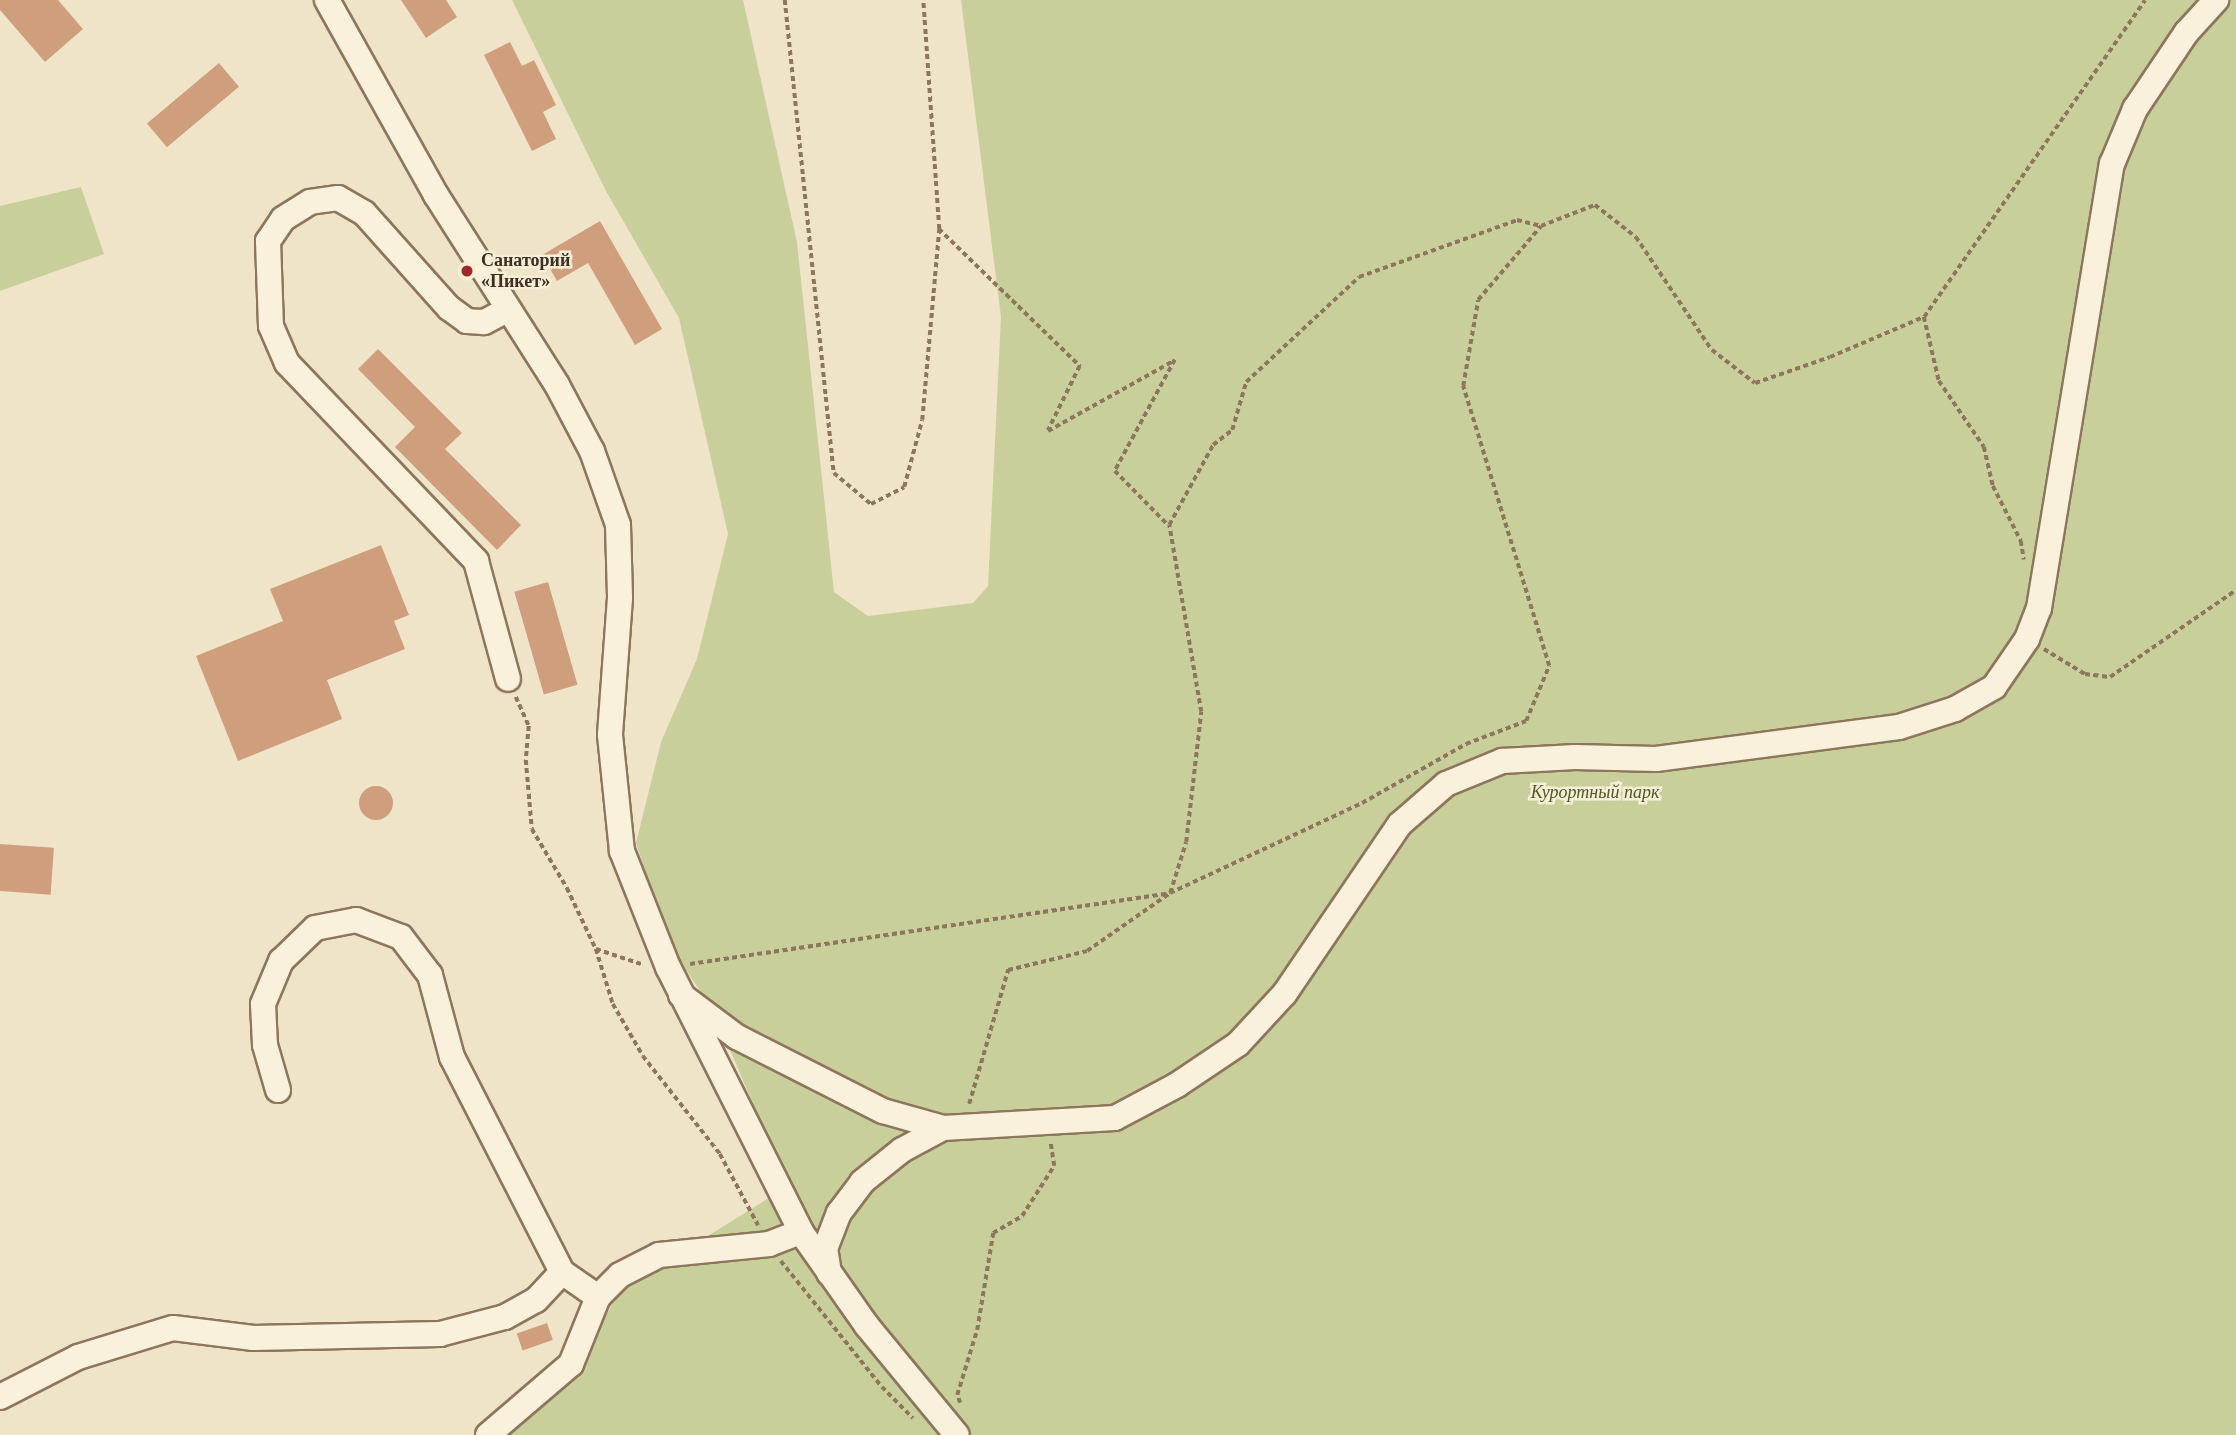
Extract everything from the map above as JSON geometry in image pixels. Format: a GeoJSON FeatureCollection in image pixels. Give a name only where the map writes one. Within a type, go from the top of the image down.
{"type":"FeatureCollection","features":[{"type":"Feature","properties":{"kind":"street"},"geometry":{"type":"LineString","coordinates":[[327,0],[436,195],[556,385],[592,452],[618,525],[620,598],[610,735],[622,851],[668,967],[801,1232],[829,1274],[957,1435]]}},
{"type":"Feature","properties":{"kind":"street"},"geometry":{"type":"LineString","coordinates":[[681,995],[737,1037],[809,1076],[883,1111],[952,1128],[1048,1125],[1115,1118],[1177,1085],[1238,1044],[1285,993],[1400,824],[1446,784],[1502,761],[1575,757],[1656,759],[1899,727],[1955,709],[1994,687],[2027,639],[2039,608],[2066,461],[2112,164],[2135,108],[2186,33],[2216,0]]}},
{"type":"Feature","properties":{"kind":"street"},"geometry":{"type":"LineString","coordinates":[[507,310],[484,322],[467,321],[449,308],[364,213],[338,198],[310,202],[283,219],[268,240],[271,326],[287,363],[477,561],[508,679]]}},
{"type":"Feature","properties":{"kind":"street"},"geometry":{"type":"LineString","coordinates":[[278,1090],[265,1045],[263,1004],[281,961],[315,928],[356,920],[401,937],[430,975],[452,1057],[562,1272],[598,1297]]}},
{"type":"Feature","properties":{"kind":"street"},"geometry":{"type":"LineString","coordinates":[[829,1274],[825,1249],[839,1213],[862,1182],[902,1150],[952,1128]]}},
{"type":"Feature","properties":{"kind":"street"},"geometry":{"type":"LineString","coordinates":[[488,1435],[571,1364],[598,1297],[620,1275],[659,1255],[769,1244],[801,1232]]}},
{"type":"Feature","properties":{"kind":"street"},"geometry":{"type":"LineString","coordinates":[[0,1397],[78,1357],[173,1328],[253,1338],[440,1334],[505,1317],[536,1300],[562,1272]]}},
{"type":"Feature","properties":{"kind":"path"},"geometry":{"type":"LineString","coordinates":[[785,0],[834,473],[871,504],[904,487],[922,420],[939,229],[923,0]]}},
{"type":"Feature","properties":{"kind":"path"},"geometry":{"type":"LineString","coordinates":[[952,1128],[1007,970],[1087,951],[1170,893],[1362,803],[1466,744],[1526,721],[1549,667],[1463,386],[1478,300],[1541,226],[1595,205],[1636,237],[1712,350],[1755,383],[1924,317],[2145,0]]}},
{"type":"Feature","properties":{"kind":"path"},"geometry":{"type":"LineString","coordinates":[[1169,525],[1213,446],[1232,430],[1247,382],[1359,277],[1517,220],[1541,226]]}},
{"type":"Feature","properties":{"kind":"path"},"geometry":{"type":"LineString","coordinates":[[939,229],[1080,366],[1048,431],[1175,360],[1115,471],[1169,525],[1201,712],[1186,842],[1170,893]]}},
{"type":"Feature","properties":{"kind":"path"},"geometry":{"type":"LineString","coordinates":[[1924,317],[1939,381],[1984,447],[1993,486],[2021,541],[2026,570]]}},
{"type":"Feature","properties":{"kind":"path"},"geometry":{"type":"LineString","coordinates":[[2027,639],[2085,674],[2110,677],[2236,590]]}},
{"type":"Feature","properties":{"kind":"path"},"geometry":{"type":"LineString","coordinates":[[508,679],[529,726],[526,760],[533,829],[596,949],[614,1004],[643,1056],[720,1154],[769,1244],[882,1387],[915,1419]]}},
{"type":"Feature","properties":{"kind":"path"},"geometry":{"type":"LineString","coordinates":[[596,949],[633,964],[668,967],[1170,893]]}},
{"type":"Feature","properties":{"kind":"path"},"geometry":{"type":"LineString","coordinates":[[961,1406],[957,1395],[977,1330],[993,1233],[1022,1216],[1054,1166],[1048,1125]]}},
{"type":"Feature","properties":{"kind":"green space","name":"Курортный парк"},"geometry":{"type":"Polygon","coordinates":[[[512,0],[743,0],[797,242],[834,592],[868,616],[973,603],[988,586],[1001,317],[961,0],[2236,0],[2236,1435],[509,1435],[578,1372],[618,1292],[788,1186],[713,1010],[670,946],[636,843],[661,742],[697,659],[728,534],[679,318],[606,191],[512,0]]]}},
{"type":"Feature","properties":{"kind":"green space"},"geometry":{"type":"Polygon","coordinates":[[[81,187],[104,254],[0,291],[0,206],[81,187]]]}},
{"type":"Feature","properties":{"kind":"building"},"geometry":{"type":"Polygon","coordinates":[[[0,0],[58,0],[83,29],[45,62],[0,10],[0,0]]]}},
{"type":"Feature","properties":{"kind":"building"},"geometry":{"type":"Polygon","coordinates":[[[401,0],[446,0],[457,17],[426,38],[401,0]]]}},
{"type":"Feature","properties":{"kind":"building"},"geometry":{"type":"Polygon","coordinates":[[[510,42],[522,66],[534,60],[556,105],[543,112],[556,139],[532,151],[484,55],[510,42]]]}},
{"type":"Feature","properties":{"kind":"building"},"geometry":{"type":"Polygon","coordinates":[[[219,63],[239,87],[167,147],[147,123],[219,63]]]}},
{"type":"Feature","properties":{"kind":"building"},"geometry":{"type":"Polygon","coordinates":[[[600,221],[662,329],[635,345],[588,263],[557,281],[542,255],[600,221]]]}},
{"type":"Feature","properties":{"kind":"building"},"geometry":{"type":"Polygon","coordinates":[[[378,349],[462,433],[445,449],[521,525],[497,550],[395,447],[415,427],[358,369],[378,349]]]}},
{"type":"Feature","properties":{"kind":"building"},"geometry":{"type":"Polygon","coordinates":[[[381,545],[409,615],[394,621],[405,649],[327,680],[342,719],[238,761],[196,656],[283,621],[270,589],[381,545]]]}},
{"type":"Feature","properties":{"kind":"building"},"geometry":{"type":"Polygon","coordinates":[[[548,582],[577,685],[544,695],[514,592],[548,582]]]}},
{"type":"Feature","properties":{"kind":"building"},"geometry":{"type":"Polygon","coordinates":[[[376,786],[388,791],[393,803],[388,815],[376,820],[364,815],[359,803],[364,791],[376,786]]]}},
{"type":"Feature","properties":{"kind":"building"},"geometry":{"type":"Polygon","coordinates":[[[0,844],[54,848],[51,895],[0,891],[0,844]]]}},
{"type":"Feature","properties":{"kind":"building"},"geometry":{"type":"Polygon","coordinates":[[[547,1323],[553,1340],[523,1350],[517,1333],[547,1323]]]}},
{"type":"Feature","properties":{"kind":"place","name":"Санаторий «Пикет»"},"geometry":{"type":"Point","coordinates":[467,271]}}]}
